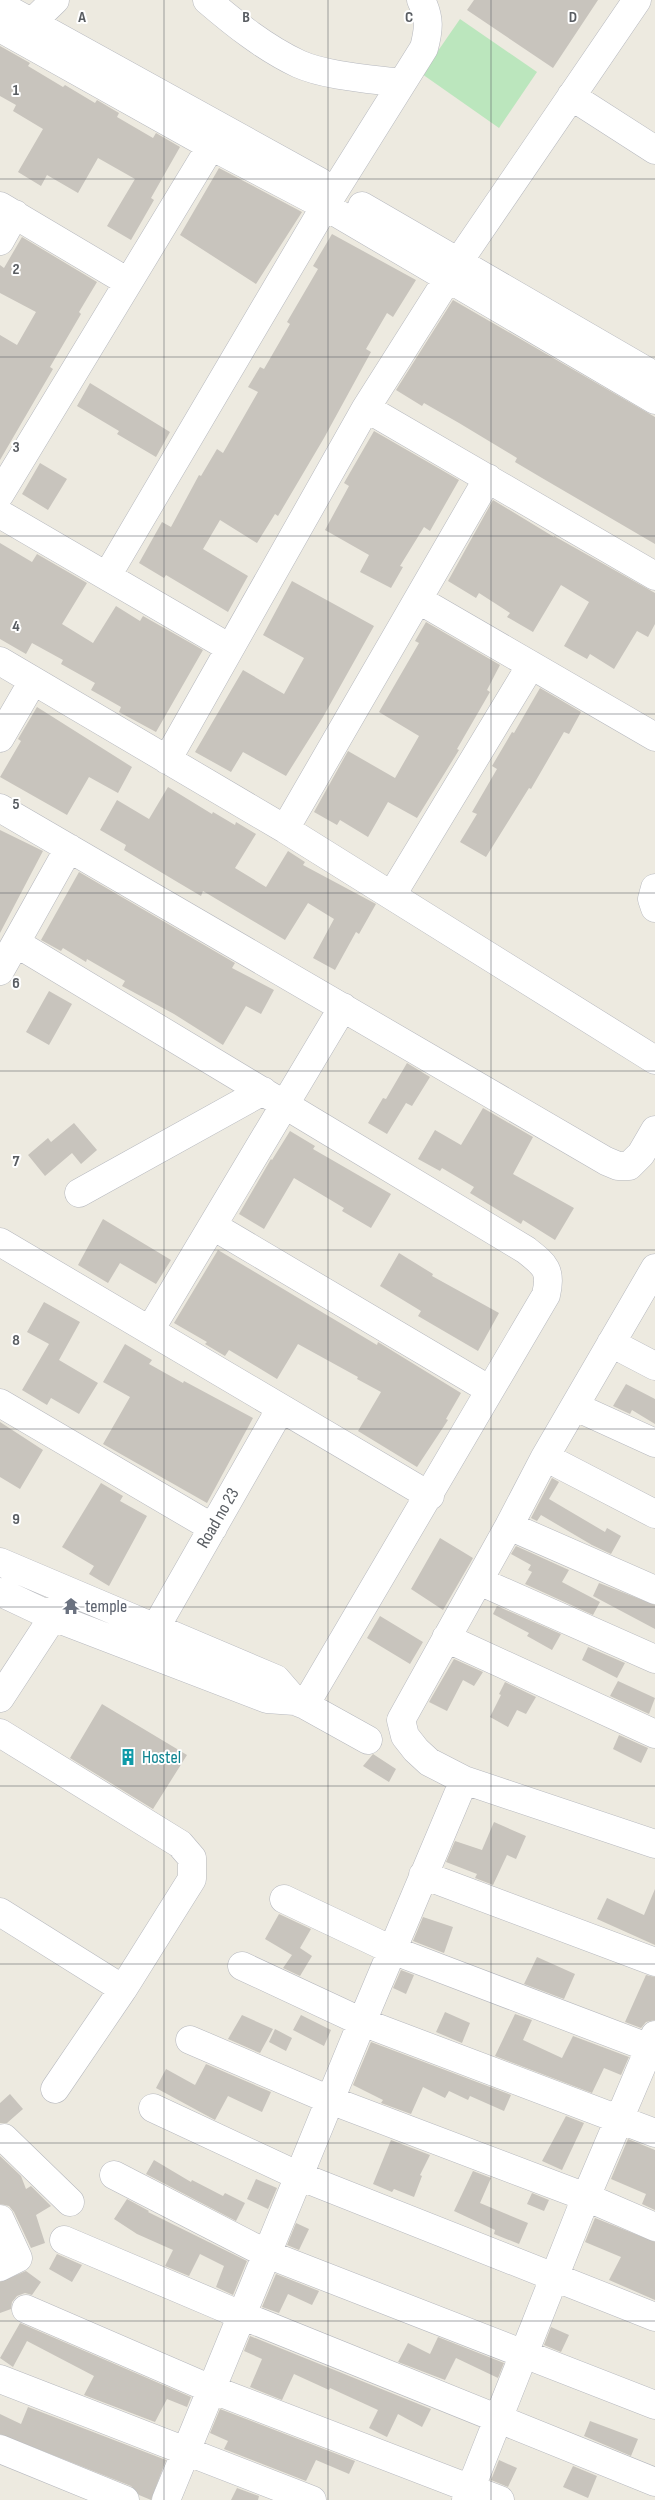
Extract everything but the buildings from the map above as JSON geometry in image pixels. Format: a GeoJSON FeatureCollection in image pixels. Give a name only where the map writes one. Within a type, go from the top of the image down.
{"type":"FeatureCollection","features":[{"type":"Feature","properties":{"kind":"street"},"geometry":{"type":"LineString","coordinates":[[16,29],[55,0]]}},
{"type":"Feature","properties":{"kind":"street"},"geometry":{"type":"LineString","coordinates":[[207,0],[246,33],[300,64],[344,75],[402,82]]}},
{"type":"Feature","properties":{"kind":"street"},"geometry":{"type":"LineString","coordinates":[[107,576],[330,198],[424,48],[430,28],[428,13],[421,0]]}},
{"type":"Feature","properties":{"kind":"street"},"geometry":{"type":"LineString","coordinates":[[167,760],[366,408],[453,270],[637,0]]}},
{"type":"Feature","properties":{"kind":"street"},"geometry":{"type":"LineString","coordinates":[[0,5],[16,29],[211,146],[330,198]]}},
{"type":"Feature","properties":{"kind":"street"},"geometry":{"type":"LineString","coordinates":[[16,29],[330,198],[453,270],[655,400]]}},
{"type":"Feature","properties":{"kind":"street"},"geometry":{"type":"LineString","coordinates":[[571,96],[655,150]]}},
{"type":"Feature","properties":{"kind":"street"},"geometry":{"type":"LineString","coordinates":[[0,494],[211,146]]}},
{"type":"Feature","properties":{"kind":"street"},"geometry":{"type":"LineString","coordinates":[[0,241],[7,210],[128,282]]}},
{"type":"Feature","properties":{"kind":"street"},"geometry":{"type":"LineString","coordinates":[[453,270],[655,376]]}},
{"type":"Feature","properties":{"kind":"street"},"geometry":{"type":"LineString","coordinates":[[366,408],[655,576]]}},
{"type":"Feature","properties":{"kind":"street"},"geometry":{"type":"LineString","coordinates":[[285,829],[488,478]]}},
{"type":"Feature","properties":{"kind":"street"},"geometry":{"type":"LineString","coordinates":[[0,514],[230,648]]}},
{"type":"Feature","properties":{"kind":"street"},"geometry":{"type":"LineString","coordinates":[[419,600],[655,736]]}},
{"type":"Feature","properties":{"kind":"street"},"geometry":{"type":"LineString","coordinates":[[0,661],[285,829],[655,1060]]}},
{"type":"Feature","properties":{"kind":"street"},"geometry":{"type":"LineString","coordinates":[[392,895],[531,665]]}},
{"type":"Feature","properties":{"kind":"street"},"geometry":{"type":"LineString","coordinates":[[0,738],[34,681]]}},
{"type":"Feature","properties":{"kind":"street"},"geometry":{"type":"LineString","coordinates":[[0,808],[618,1166],[629,1166],[641,1154],[655,1130]]}},
{"type":"Feature","properties":{"kind":"street"},"geometry":{"type":"LineString","coordinates":[[0,971],[69,848]]}},
{"type":"Feature","properties":{"kind":"street"},"geometry":{"type":"LineString","coordinates":[[655,888],[652,899],[655,908]]}},
{"type":"Feature","properties":{"kind":"street"},"geometry":{"type":"LineString","coordinates":[[16,943],[526,1250],[544,1265],[549,1280],[546,1295],[430,1496],[300,1703]]}},
{"type":"Feature","properties":{"kind":"street"},"geometry":{"type":"LineString","coordinates":[[150,1330],[213,1226],[273,1098],[343,1007]]}},
{"type":"Feature","properties":{"kind":"street"},"geometry":{"type":"LineString","coordinates":[[79,1193],[273,1098]]}},
{"type":"Feature","properties":{"kind":"street"},"geometry":{"type":"LineString","coordinates":[[213,1226],[490,1390]]}},
{"type":"Feature","properties":{"kind":"street"},"geometry":{"type":"LineString","coordinates":[[0,1242],[430,1496]]}},
{"type":"Feature","properties":{"kind":"street"},"geometry":{"type":"LineString","coordinates":[[652,1279],[611,1342],[576,1407],[545,1457],[510,1526],[400,1720],[402,1730],[416,1750],[429,1762],[464,1780],[655,1844]]}},
{"type":"Feature","properties":{"kind":"street"},"geometry":{"type":"LineString","coordinates":[[611,1342],[655,1366]]}},
{"type":"Feature","properties":{"kind":"street"},"geometry":{"type":"LineString","coordinates":[[0,1403],[213,1528]]}},
{"type":"Feature","properties":{"kind":"street"},"geometry":{"type":"LineString","coordinates":[[576,1407],[655,1443]]}},
{"type":"Feature","properties":{"kind":"street","name":"Road no 23"},"geometry":{"type":"LineString","coordinates":[[156,1627],[281,1408]]}},
{"type":"Feature","properties":{"kind":"street"},"geometry":{"type":"LineString","coordinates":[[545,1457],[655,1514]]}},
{"type":"Feature","properties":{"kind":"street"},"geometry":{"type":"LineString","coordinates":[[510,1526],[655,1590]]}},
{"type":"Feature","properties":{"kind":"street"},"geometry":{"type":"LineString","coordinates":[[0,1562],[276,1679],[300,1703],[368,1740]]}},
{"type":"Feature","properties":{"kind":"street"},"geometry":{"type":"LineString","coordinates":[[479,1581],[655,1659]]}},
{"type":"Feature","properties":{"kind":"street"},"geometry":{"type":"LineString","coordinates":[[0,1698],[53,1617],[66,1590]]}},
{"type":"Feature","properties":{"kind":"street"},"geometry":{"type":"LineString","coordinates":[[0,1592],[53,1617],[267,1699],[300,1703]]}},
{"type":"Feature","properties":{"kind":"street"},"geometry":{"type":"LineString","coordinates":[[446,1638],[655,1734]]}},
{"type":"Feature","properties":{"kind":"street"},"geometry":{"type":"LineString","coordinates":[[0,1733],[180,1844],[192,1858],[192,1879],[123,1988],[55,2089]]}},
{"type":"Feature","properties":{"kind":"street"},"geometry":{"type":"LineString","coordinates":[[166,2500],[362,2022],[464,1780]]}},
{"type":"Feature","properties":{"kind":"street"},"geometry":{"type":"LineString","coordinates":[[423,1875],[655,1962]]}},
{"type":"Feature","properties":{"kind":"street"},"geometry":{"type":"LineString","coordinates":[[284,1899],[392,1950],[653,2045],[586,2197],[468,2494]]}},
{"type":"Feature","properties":{"kind":"street"},"geometry":{"type":"LineString","coordinates":[[0,1912],[123,1988]]}},
{"type":"Feature","properties":{"kind":"street"},"geometry":{"type":"LineString","coordinates":[[242,1966],[362,2022],[655,2133]]}},
{"type":"Feature","properties":{"kind":"street"},"geometry":{"type":"LineString","coordinates":[[190,2040],[330,2100],[586,2197],[655,2227]]}},
{"type":"Feature","properties":{"kind":"street"},"geometry":{"type":"LineString","coordinates":[[153,2108],[299,2176],[655,2317]]}},
{"type":"Feature","properties":{"kind":"street"},"geometry":{"type":"LineString","coordinates":[[0,2139],[4,2138],[70,2202]]}},
{"type":"Feature","properties":{"kind":"street"},"geometry":{"type":"LineString","coordinates":[[114,2175],[267,2254],[524,2352],[655,2405]]}},
{"type":"Feature","properties":{"kind":"street"},"geometry":{"type":"LineString","coordinates":[[0,2219],[18,2258],[0,2267]]}},
{"type":"Feature","properties":{"kind":"street"},"geometry":{"type":"LineString","coordinates":[[64,2240],[241,2315],[655,2482]]}},
{"type":"Feature","properties":{"kind":"street"},"geometry":{"type":"LineString","coordinates":[[26,2309],[211,2389],[468,2494],[500,2500]]}},
{"type":"Feature","properties":{"kind":"street"},"geometry":{"type":"LineString","coordinates":[[0,2378],[312,2500]]}},
{"type":"Feature","properties":{"kind":"street"},"geometry":{"type":"LineString","coordinates":[[0,2449],[125,2500]]}},
{"type":"Feature","properties":{"kind":"green space"},"geometry":{"type":"Polygon","coordinates":[[[460,19],[537,72],[499,128],[422,74],[460,19]]]}},
{"type":"Feature","properties":{"kind":"place","name":"temple"},"geometry":{"type":"Point","coordinates":[71,1606]}},
{"type":"Feature","properties":{"kind":"place","name":"Hostel"},"geometry":{"type":"Point","coordinates":[128,1757]}}]}
